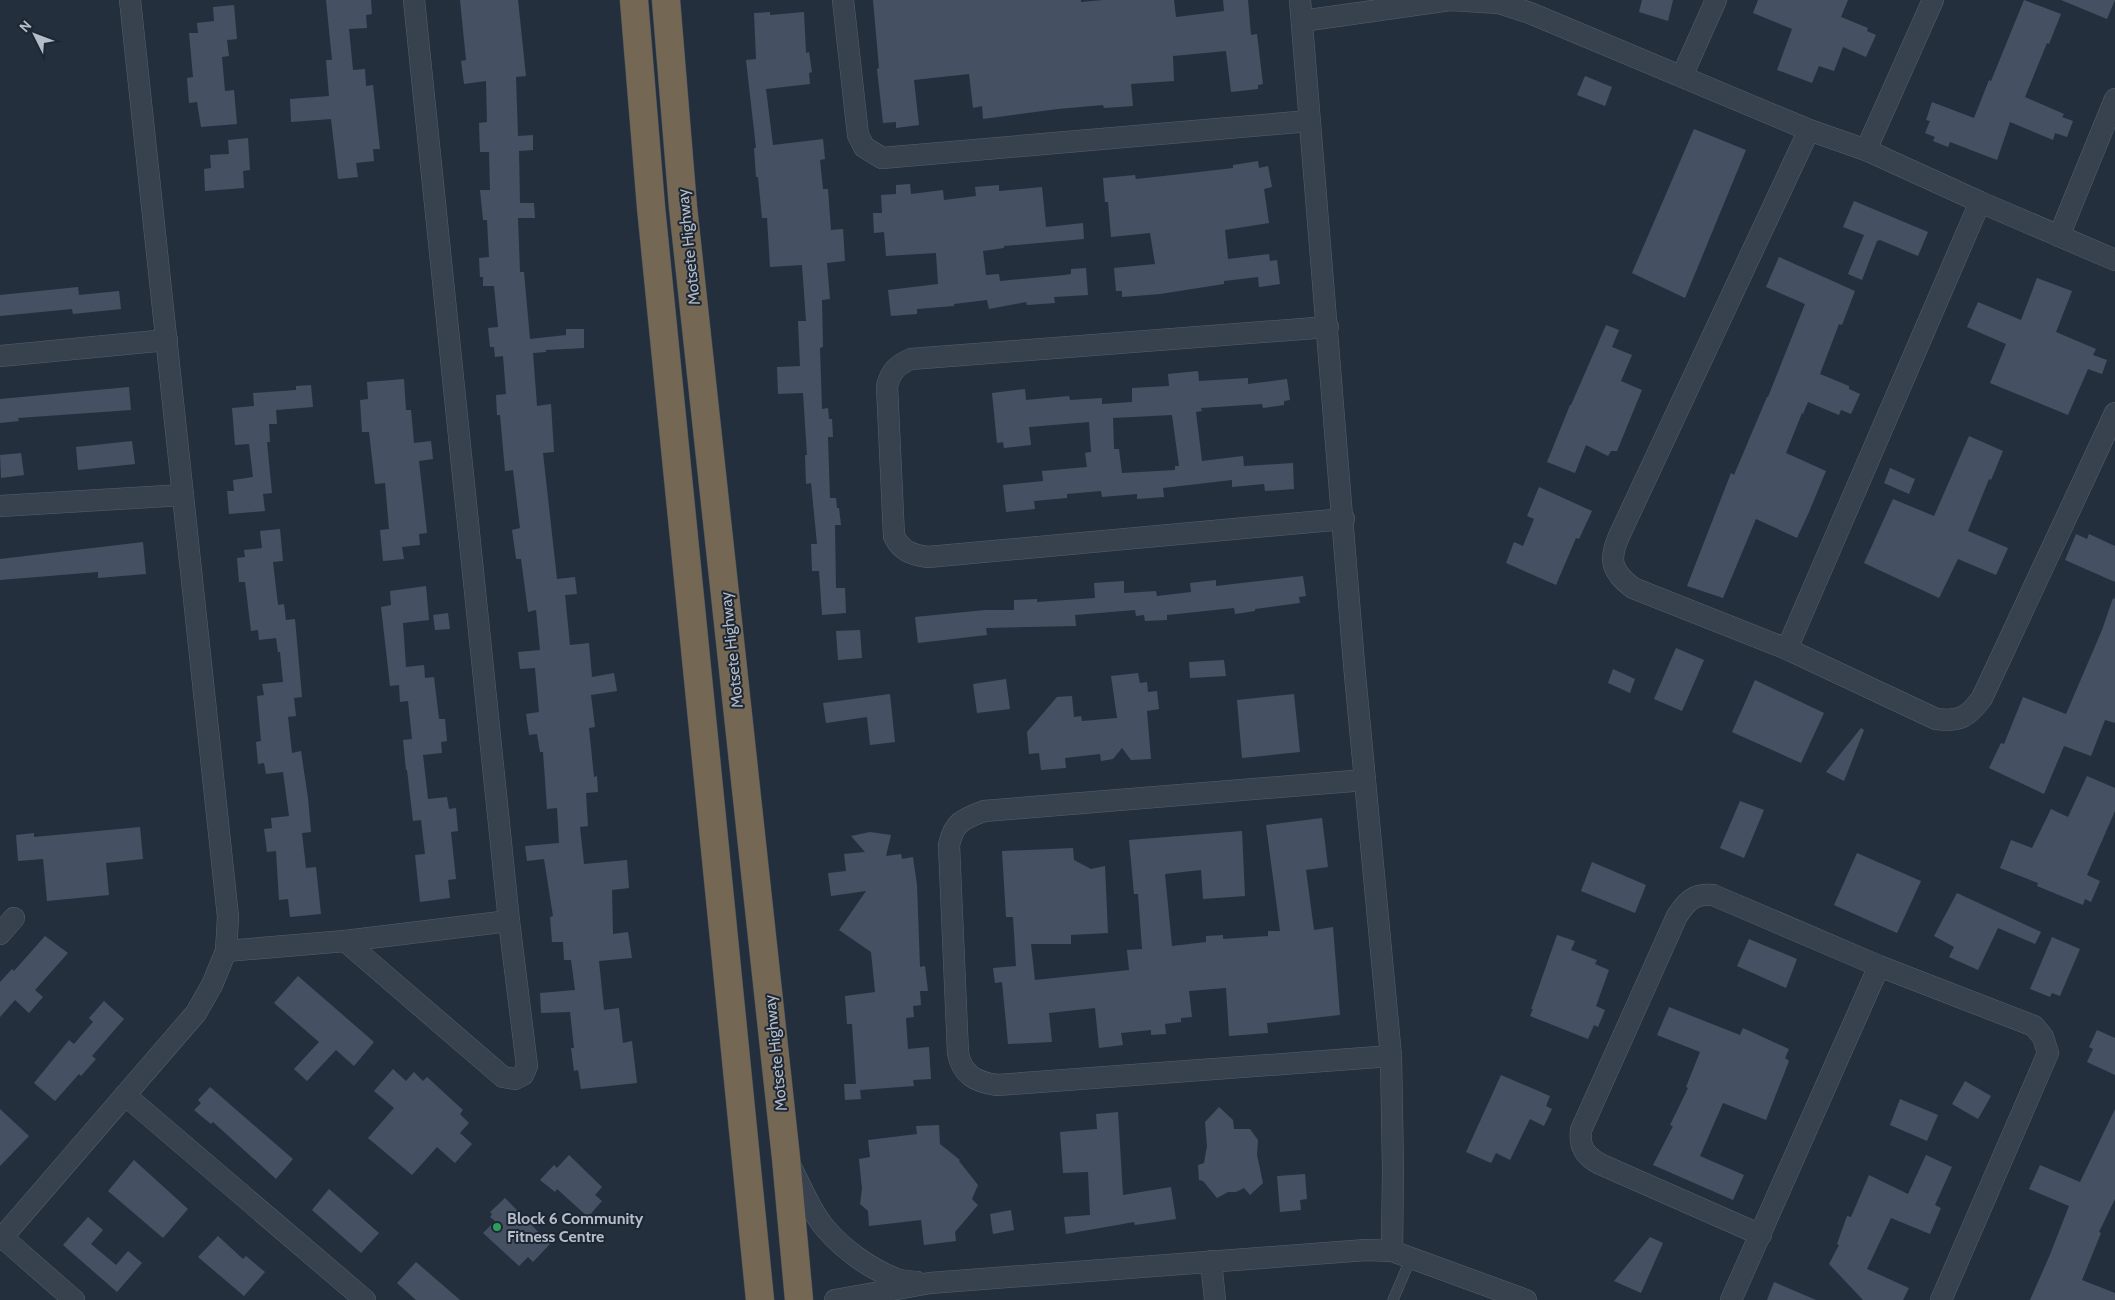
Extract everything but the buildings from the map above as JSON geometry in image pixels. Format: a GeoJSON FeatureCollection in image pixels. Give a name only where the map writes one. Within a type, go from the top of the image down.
{"type":"FeatureCollection","features":[{"type":"Feature","properties":{"kind":"highway","name":"Motsete Highway"},"geometry":{"type":"LineString","coordinates":[[634,0],[653,226],[760,1300]]}},
{"type":"Feature","properties":{"kind":"highway","name":"Motsete Highway"},"geometry":{"type":"LineString","coordinates":[[666,0],[684,217],[786,1158],[799,1300]]}},
{"type":"Feature","properties":{"kind":"street"},"geometry":{"type":"LineString","coordinates":[[74,1300],[1,1238],[196,1013],[212,986],[226,950],[228,917],[130,0]]}},
{"type":"Feature","properties":{"kind":"street"},"geometry":{"type":"LineString","coordinates":[[346,941],[503,1077],[515,1079],[523,1075],[527,1066],[509,921],[414,0]]}},
{"type":"Feature","properties":{"kind":"street"},"geometry":{"type":"LineString","coordinates":[[843,0],[858,135],[864,146],[882,158],[1310,121]]}},
{"type":"Feature","properties":{"kind":"street"},"geometry":{"type":"LineString","coordinates":[[1392,1250],[1391,1056],[1354,664],[1344,519],[1301,10],[1450,0],[1499,2],[1530,13],[1809,130],[1866,150],[2115,260]]}},
{"type":"Feature","properties":{"kind":"street"},"geometry":{"type":"LineString","coordinates":[[1682,76],[1716,0]]}},
{"type":"Feature","properties":{"kind":"street"},"geometry":{"type":"LineString","coordinates":[[1866,150],[1932,0]]}},
{"type":"Feature","properties":{"kind":"street"},"geometry":{"type":"LineString","coordinates":[[2059,236],[2115,99]]}},
{"type":"Feature","properties":{"kind":"street"},"geometry":{"type":"LineString","coordinates":[[1809,130],[1613,550],[1613,564],[1620,578],[1633,588],[1787,649],[1936,719],[1951,721],[1963,718],[1973,710],[1982,698],[2115,413]]}},
{"type":"Feature","properties":{"kind":"street"},"geometry":{"type":"LineString","coordinates":[[1787,649],[1980,202]]}},
{"type":"Feature","properties":{"kind":"street"},"geometry":{"type":"LineString","coordinates":[[1328,327],[911,358],[895,367],[889,376],[887,386],[894,536],[898,544],[905,551],[914,556],[928,557],[1344,519]]}},
{"type":"Feature","properties":{"kind":"street"},"geometry":{"type":"LineString","coordinates":[[0,356],[167,340]]}},
{"type":"Feature","properties":{"kind":"street"},"geometry":{"type":"LineString","coordinates":[[0,506],[183,496]]}},
{"type":"Feature","properties":{"kind":"street"},"geometry":{"type":"LineString","coordinates":[[1365,780],[984,811],[960,821],[951,833],[949,845],[958,1053],[960,1066],[971,1076],[982,1083],[997,1085],[1391,1056]]}},
{"type":"Feature","properties":{"kind":"street"},"geometry":{"type":"LineString","coordinates":[[1761,1235],[1590,1159],[1583,1151],[1579,1142],[1580,1130],[1677,916],[1693,896],[1703,894],[1713,896],[1879,966],[2034,1026],[2043,1037],[2048,1053],[1941,1300]]}},
{"type":"Feature","properties":{"kind":"street"},"geometry":{"type":"LineString","coordinates":[[0,934],[14,918]]}},
{"type":"Feature","properties":{"kind":"street"},"geometry":{"type":"LineString","coordinates":[[226,950],[346,941],[509,921]]}},
{"type":"Feature","properties":{"kind":"street"},"geometry":{"type":"LineString","coordinates":[[1731,1300],[1879,966]]}},
{"type":"Feature","properties":{"kind":"street"},"geometry":{"type":"LineString","coordinates":[[125,1095],[364,1300]]}},
{"type":"Feature","properties":{"kind":"street"},"geometry":{"type":"LineString","coordinates":[[786,1158],[812,1208],[826,1229],[848,1250],[870,1266],[896,1279],[930,1284]]}},
{"type":"Feature","properties":{"kind":"street"},"geometry":{"type":"LineString","coordinates":[[835,1300],[930,1284],[1366,1250],[1392,1250],[1499,1288],[1526,1300]]}},
{"type":"Feature","properties":{"kind":"street"},"geometry":{"type":"LineString","coordinates":[[1211,1261],[1215,1300]]}},
{"type":"Feature","properties":{"kind":"lane"},"geometry":{"type":"LineString","coordinates":[[1393,1300],[1412,1258]]}},
{"type":"Feature","properties":{"kind":"place","name":"Block 6 Community Fitness Centre"},"geometry":{"type":"Point","coordinates":[497,1227]}}]}
